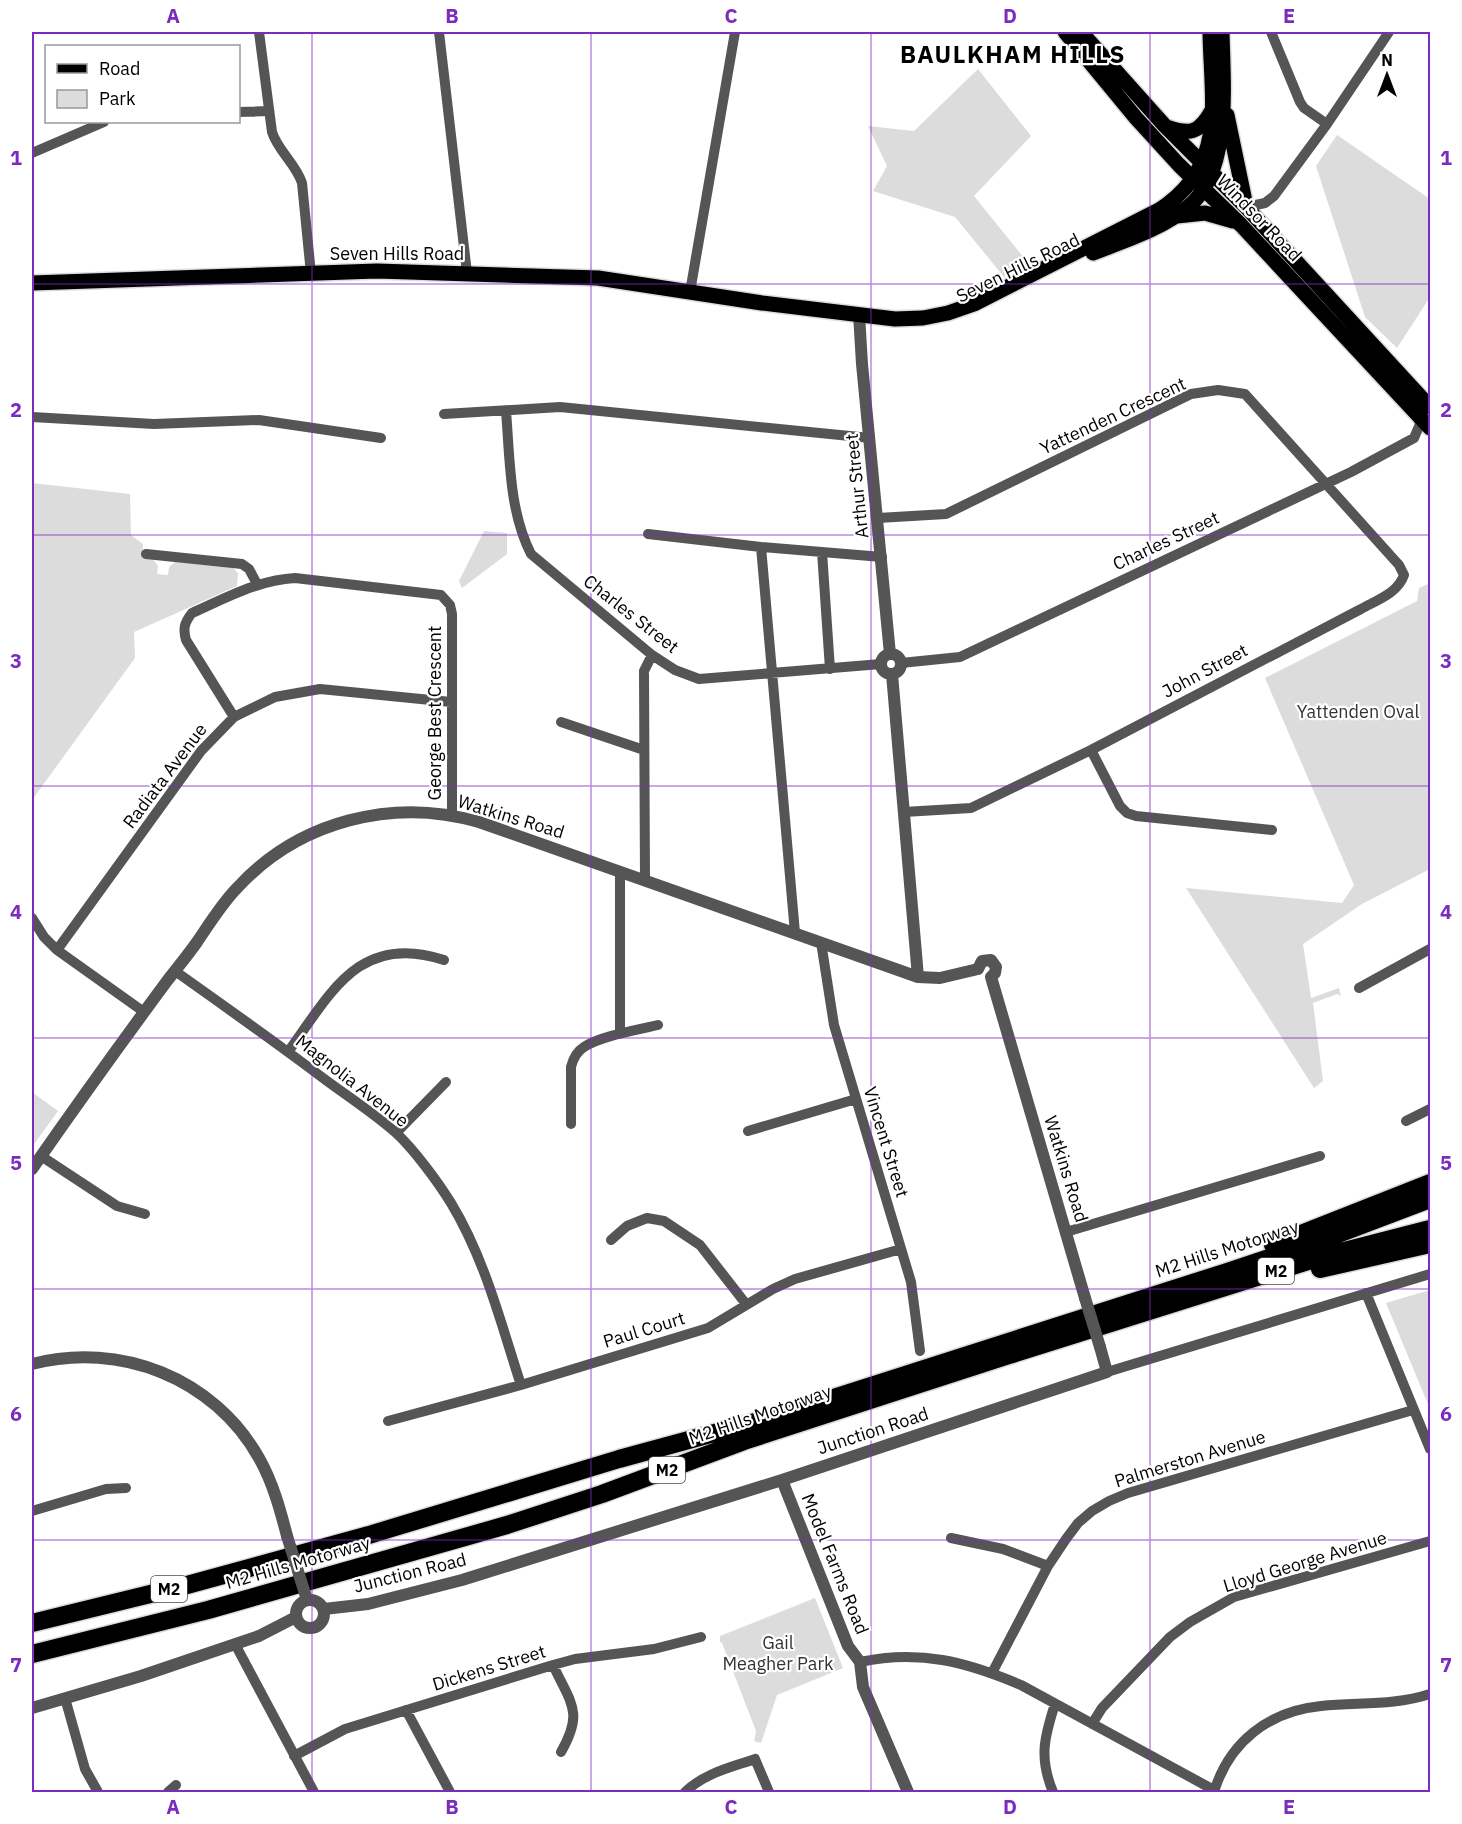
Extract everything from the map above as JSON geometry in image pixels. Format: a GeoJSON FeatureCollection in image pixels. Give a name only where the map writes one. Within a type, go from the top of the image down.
{"type":"FeatureCollection","features":[{"type":"Feature","properties":{"kind":"highway"},"geometry":{"type":"LineString","coordinates":[[1150,1297],[1431,1183]]}},
{"type":"Feature","properties":{"kind":"highway","name":"M2 Hills Motorway"},"geometry":{"type":"LineString","coordinates":[[32,1623],[187,1585],[369,1535],[620,1459],[777,1416],[1314,1243],[1431,1199]]}},
{"type":"Feature","properties":{"kind":"highway","name":"M2 Hills Motorway"},"geometry":{"type":"LineString","coordinates":[[32,1654],[207,1610],[507,1525],[602,1494],[806,1421],[1123,1319],[1321,1257],[1431,1229]]}},
{"type":"Feature","properties":{"kind":"highway"},"geometry":{"type":"LineString","coordinates":[[1123,1319],[1292,1275],[1431,1244]]}},
{"type":"Feature","properties":{"kind":"main road","name":"Windsor Road"},"geometry":{"type":"LineString","coordinates":[[1065,32],[1136,118],[1424,410]]}},
{"type":"Feature","properties":{"kind":"main road","name":"Windsor Road"},"geometry":{"type":"LineString","coordinates":[[1081,32],[1165,126],[1246,207],[1424,410],[1431,428]]}},
{"type":"Feature","properties":{"kind":"main road"},"geometry":{"type":"LineString","coordinates":[[1210,32],[1218,103],[1246,207]]}},
{"type":"Feature","properties":{"kind":"main road"},"geometry":{"type":"LineString","coordinates":[[1199,184],[1207,169],[1210,136],[1218,103],[1222,32]]}},
{"type":"Feature","properties":{"kind":"main road"},"geometry":{"type":"LineString","coordinates":[[1165,126],[1186,132],[1195,130],[1204,124],[1218,103]]}},
{"type":"Feature","properties":{"kind":"main road","name":"Seven Hills Road"},"geometry":{"type":"LineString","coordinates":[[860,319],[923,318],[975,304],[1159,210],[1199,184]]}},
{"type":"Feature","properties":{"kind":"main road","name":"Seven Hills Road"},"geometry":{"type":"LineString","coordinates":[[32,283],[377,271],[598,278],[860,319],[900,329],[947,323],[976,312],[1086,256],[1136,236],[1189,207],[1199,184]]}},
{"type":"Feature","properties":{"kind":"main road"},"geometry":{"type":"LineString","coordinates":[[1176,216],[1212,214],[1241,225]]}},
{"type":"Feature","properties":{"kind":"street"},"geometry":{"type":"LineString","coordinates":[[259,32],[274,137],[299,174],[302,183],[311,274]]}},
{"type":"Feature","properties":{"kind":"street"},"geometry":{"type":"LineString","coordinates":[[439,32],[467,273]]}},
{"type":"Feature","properties":{"kind":"street"},"geometry":{"type":"LineString","coordinates":[[690,292],[735,32]]}},
{"type":"Feature","properties":{"kind":"street"},"geometry":{"type":"LineString","coordinates":[[1271,32],[1300,102],[1304,108],[1327,124]]}},
{"type":"Feature","properties":{"kind":"street"},"geometry":{"type":"LineString","coordinates":[[1246,207],[1269,201],[1282,186],[1389,32]]}},
{"type":"Feature","properties":{"kind":"street"},"geometry":{"type":"LineString","coordinates":[[240,112],[269,111]]}},
{"type":"Feature","properties":{"kind":"street"},"geometry":{"type":"LineString","coordinates":[[32,153],[83,125]]}},
{"type":"Feature","properties":{"kind":"street","name":"Arthur Street"},"geometry":{"type":"LineString","coordinates":[[860,319],[890,654]]}},
{"type":"Feature","properties":{"kind":"street","name":"Yattenden Crescent"},"geometry":{"type":"LineString","coordinates":[[878,518],[946,514],[1191,394],[1218,390],[1245,394],[1328,486]]}},
{"type":"Feature","properties":{"kind":"street"},"geometry":{"type":"LineString","coordinates":[[444,414],[560,407],[870,438]]}},
{"type":"Feature","properties":{"kind":"street","name":"Charles Street"},"geometry":{"type":"LineString","coordinates":[[901,663],[960,657],[1328,486],[1414,438],[1424,410]]}},
{"type":"Feature","properties":{"kind":"street","name":"Charles Street"},"geometry":{"type":"LineString","coordinates":[[506,411],[513,500],[523,539],[531,554],[652,655],[675,670],[699,679],[881,664]]}},
{"type":"Feature","properties":{"kind":"street"},"geometry":{"type":"LineString","coordinates":[[32,417],[154,424],[259,420],[381,438]]}},
{"type":"Feature","properties":{"kind":"street","name":"John Street"},"geometry":{"type":"LineString","coordinates":[[904,812],[970,808],[1091,750],[1361,609],[1398,586],[1404,575],[1403,570],[1328,486]]}},
{"type":"Feature","properties":{"kind":"street"},"geometry":{"type":"LineString","coordinates":[[648,534],[761,547],[882,557]]}},
{"type":"Feature","properties":{"kind":"street"},"geometry":{"type":"LineString","coordinates":[[761,547],[795,933]]}},
{"type":"Feature","properties":{"kind":"street"},"geometry":{"type":"LineString","coordinates":[[822,552],[830,669]]}},
{"type":"Feature","properties":{"kind":"street"},"geometry":{"type":"LineString","coordinates":[[146,554],[242,564],[249,569],[257,584]]}},
{"type":"Feature","properties":{"kind":"street","name":"George Best Crescent"},"geometry":{"type":"LineString","coordinates":[[234,717],[186,640],[185,622],[192,614],[257,584],[295,578],[441,595],[450,605],[452,614],[452,816]]}},
{"type":"Feature","properties":{"kind":"street"},"geometry":{"type":"LineString","coordinates":[[890,654],[898,657],[901,663],[899,670],[892,674],[886,672],[881,664],[885,656],[890,654]]}},
{"type":"Feature","properties":{"kind":"street"},"geometry":{"type":"LineString","coordinates":[[645,881],[644,671],[652,655]]}},
{"type":"Feature","properties":{"kind":"street"},"geometry":{"type":"LineString","coordinates":[[892,674],[918,977]]}},
{"type":"Feature","properties":{"kind":"street","name":"Radiata Avenue"},"geometry":{"type":"LineString","coordinates":[[57,950],[201,751],[234,717],[274,697],[320,689],[451,702]]}},
{"type":"Feature","properties":{"kind":"street"},"geometry":{"type":"LineString","coordinates":[[561,722],[644,750]]}},
{"type":"Feature","properties":{"kind":"street"},"geometry":{"type":"LineString","coordinates":[[1091,750],[1115,798],[1127,813],[1136,816],[1272,830]]}},
{"type":"Feature","properties":{"kind":"street","name":"Watkins Road"},"geometry":{"type":"LineString","coordinates":[[32,1169],[144,1012],[237,888],[273,855],[322,829],[371,815],[413,812],[452,816],[479,822],[918,977],[940,978],[978,969],[980,963],[985,960],[993,962],[996,970],[991,977],[1107,1372]]}},
{"type":"Feature","properties":{"kind":"street"},"geometry":{"type":"LineString","coordinates":[[620,872],[620,1034]]}},
{"type":"Feature","properties":{"kind":"street"},"geometry":{"type":"LineString","coordinates":[[32,918],[44,937],[57,950],[144,1012]]}},
{"type":"Feature","properties":{"kind":"street","name":"Vincent Street"},"geometry":{"type":"LineString","coordinates":[[821,942],[834,1025],[911,1282],[920,1351]]}},
{"type":"Feature","properties":{"kind":"street"},"geometry":{"type":"LineString","coordinates":[[1359,988],[1431,949]]}},
{"type":"Feature","properties":{"kind":"street"},"geometry":{"type":"LineString","coordinates":[[288,1052],[339,981],[356,967],[381,956],[400,953],[426,954],[444,960]]}},
{"type":"Feature","properties":{"kind":"street","name":"Magnolia Avenue"},"geometry":{"type":"LineString","coordinates":[[175,971],[396,1133],[450,1202],[467,1232],[479,1259],[521,1385]]}},
{"type":"Feature","properties":{"kind":"street"},"geometry":{"type":"LineString","coordinates":[[571,1124],[571,1067],[574,1058],[585,1046],[620,1034],[658,1025]]}},
{"type":"Feature","properties":{"kind":"street"},"geometry":{"type":"LineString","coordinates":[[396,1133],[446,1082]]}},
{"type":"Feature","properties":{"kind":"street"},"geometry":{"type":"LineString","coordinates":[[748,1131],[856,1099]]}},
{"type":"Feature","properties":{"kind":"street"},"geometry":{"type":"LineString","coordinates":[[1406,1121],[1431,1109]]}},
{"type":"Feature","properties":{"kind":"street"},"geometry":{"type":"LineString","coordinates":[[41,1156],[117,1206],[145,1214]]}},
{"type":"Feature","properties":{"kind":"street"},"geometry":{"type":"LineString","coordinates":[[1066,1232],[1320,1156]]}},
{"type":"Feature","properties":{"kind":"street"},"geometry":{"type":"LineString","coordinates":[[611,1240],[627,1226],[647,1218],[664,1221],[699,1245],[746,1304]]}},
{"type":"Feature","properties":{"kind":"street","name":"Paul Court"},"geometry":{"type":"LineString","coordinates":[[388,1422],[521,1385],[708,1328],[773,1289],[795,1280],[901,1249]]}},
{"type":"Feature","properties":{"kind":"street","name":"Junction Road"},"geometry":{"type":"LineString","coordinates":[[324,1609],[368,1604],[462,1580],[782,1480],[1107,1372],[1431,1274]]}},
{"type":"Feature","properties":{"kind":"street"},"geometry":{"type":"LineString","coordinates":[[1366,1293],[1431,1449]]}},
{"type":"Feature","properties":{"kind":"street"},"geometry":{"type":"LineString","coordinates":[[32,1364],[86,1356],[121,1359],[170,1375],[199,1392],[237,1425],[258,1456],[275,1492],[307,1600]]}},
{"type":"Feature","properties":{"kind":"street","name":"Palmerston Avenue"},"geometry":{"type":"LineString","coordinates":[[992,1673],[1048,1566],[1078,1523],[1109,1500],[1413,1410]]}},
{"type":"Feature","properties":{"kind":"street","name":"Model Farms Road"},"geometry":{"type":"LineString","coordinates":[[782,1480],[848,1646],[860,1662],[863,1687],[908,1792]]}},
{"type":"Feature","properties":{"kind":"street"},"geometry":{"type":"LineString","coordinates":[[32,1511],[106,1489],[126,1488]]}},
{"type":"Feature","properties":{"kind":"street"},"geometry":{"type":"LineString","coordinates":[[951,1538],[1003,1549],[1048,1566]]}},
{"type":"Feature","properties":{"kind":"street","name":"Lloyd George Avenue"},"geometry":{"type":"LineString","coordinates":[[1092,1724],[1102,1708],[1170,1637],[1213,1608],[1234,1597],[1431,1541]]}},
{"type":"Feature","properties":{"kind":"street"},"geometry":{"type":"LineString","coordinates":[[32,1708],[152,1672],[270,1631],[296,1617],[299,1605],[307,1600],[319,1602],[324,1609],[324,1618],[314,1628],[305,1627],[296,1617]]}},
{"type":"Feature","properties":{"kind":"street","name":"Dickens Street"},"geometry":{"type":"LineString","coordinates":[[294,1756],[345,1729],[553,1665],[575,1659],[654,1649],[701,1637]]}},
{"type":"Feature","properties":{"kind":"street"},"geometry":{"type":"LineString","coordinates":[[235,1644],[314,1792]]}},
{"type":"Feature","properties":{"kind":"street"},"geometry":{"type":"LineString","coordinates":[[860,1662],[884,1657],[907,1656],[964,1663],[992,1673],[1021,1685],[1214,1791],[1226,1764],[1240,1744],[1260,1726],[1287,1712],[1320,1706],[1373,1705],[1411,1700],[1431,1694]]}},
{"type":"Feature","properties":{"kind":"street"},"geometry":{"type":"LineString","coordinates":[[553,1665],[573,1709],[572,1734],[561,1752]]}},
{"type":"Feature","properties":{"kind":"street"},"geometry":{"type":"LineString","coordinates":[[65,1698],[86,1769],[98,1792]]}},
{"type":"Feature","properties":{"kind":"street"},"geometry":{"type":"LineString","coordinates":[[1053,1792],[1044,1766],[1043,1751],[1055,1704]]}},
{"type":"Feature","properties":{"kind":"street"},"geometry":{"type":"LineString","coordinates":[[406,1710],[450,1792]]}},
{"type":"Feature","properties":{"kind":"street"},"geometry":{"type":"LineString","coordinates":[[685,1792],[710,1774],[755,1759],[769,1792]]}},
{"type":"Feature","properties":{"kind":"green space"},"geometry":{"type":"Polygon","coordinates":[[[978,69],[1031,136],[974,196],[1029,264],[1004,277],[955,217],[873,191],[887,166],[868,126],[914,131],[978,69]]]}},
{"type":"Feature","properties":{"kind":"green space"},"geometry":{"type":"Polygon","coordinates":[[[1337,135],[1430,199],[1430,297],[1397,348],[1365,317],[1316,166],[1337,135]]]}},
{"type":"Feature","properties":{"kind":"green space"},"geometry":{"type":"Polygon","coordinates":[[[32,483],[130,494],[131,535],[143,544],[142,558],[153,559],[158,566],[157,574],[168,575],[169,567],[175,562],[233,568],[238,573],[237,586],[134,632],[135,658],[32,800],[32,483]]]}},
{"type":"Feature","properties":{"kind":"green space"},"geometry":{"type":"Polygon","coordinates":[[[484,531],[507,533],[507,554],[462,588],[459,581],[484,531]]]}},
{"type":"Feature","properties":{"kind":"green space","name":"Yattenden Oval"},"geometry":{"type":"Polygon","coordinates":[[[1430,583],[1430,869],[1362,904],[1303,944],[1311,998],[1339,988],[1341,996],[1337,994],[1313,1003],[1323,1081],[1314,1088],[1186,888],[1342,903],[1354,885],[1265,678],[1417,601],[1419,588],[1430,583]]]}},
{"type":"Feature","properties":{"kind":"green space"},"geometry":{"type":"Polygon","coordinates":[[[32,1092],[58,1111],[32,1147],[32,1092]]]}},
{"type":"Feature","properties":{"kind":"green space"},"geometry":{"type":"Polygon","coordinates":[[[1430,1290],[1430,1409],[1386,1303],[1430,1290]]]}},
{"type":"Feature","properties":{"kind":"green space","name":"Gail Meagher Park"},"geometry":{"type":"Polygon","coordinates":[[[815,1598],[843,1668],[777,1695],[761,1743],[754,1741],[756,1731],[720,1642],[720,1636],[815,1598]]]}},
{"type":"Feature","properties":{"kind":"district","name":"BAULKHAM HILLS"},"geometry":{"type":"Point","coordinates":[1013,55]}}]}
